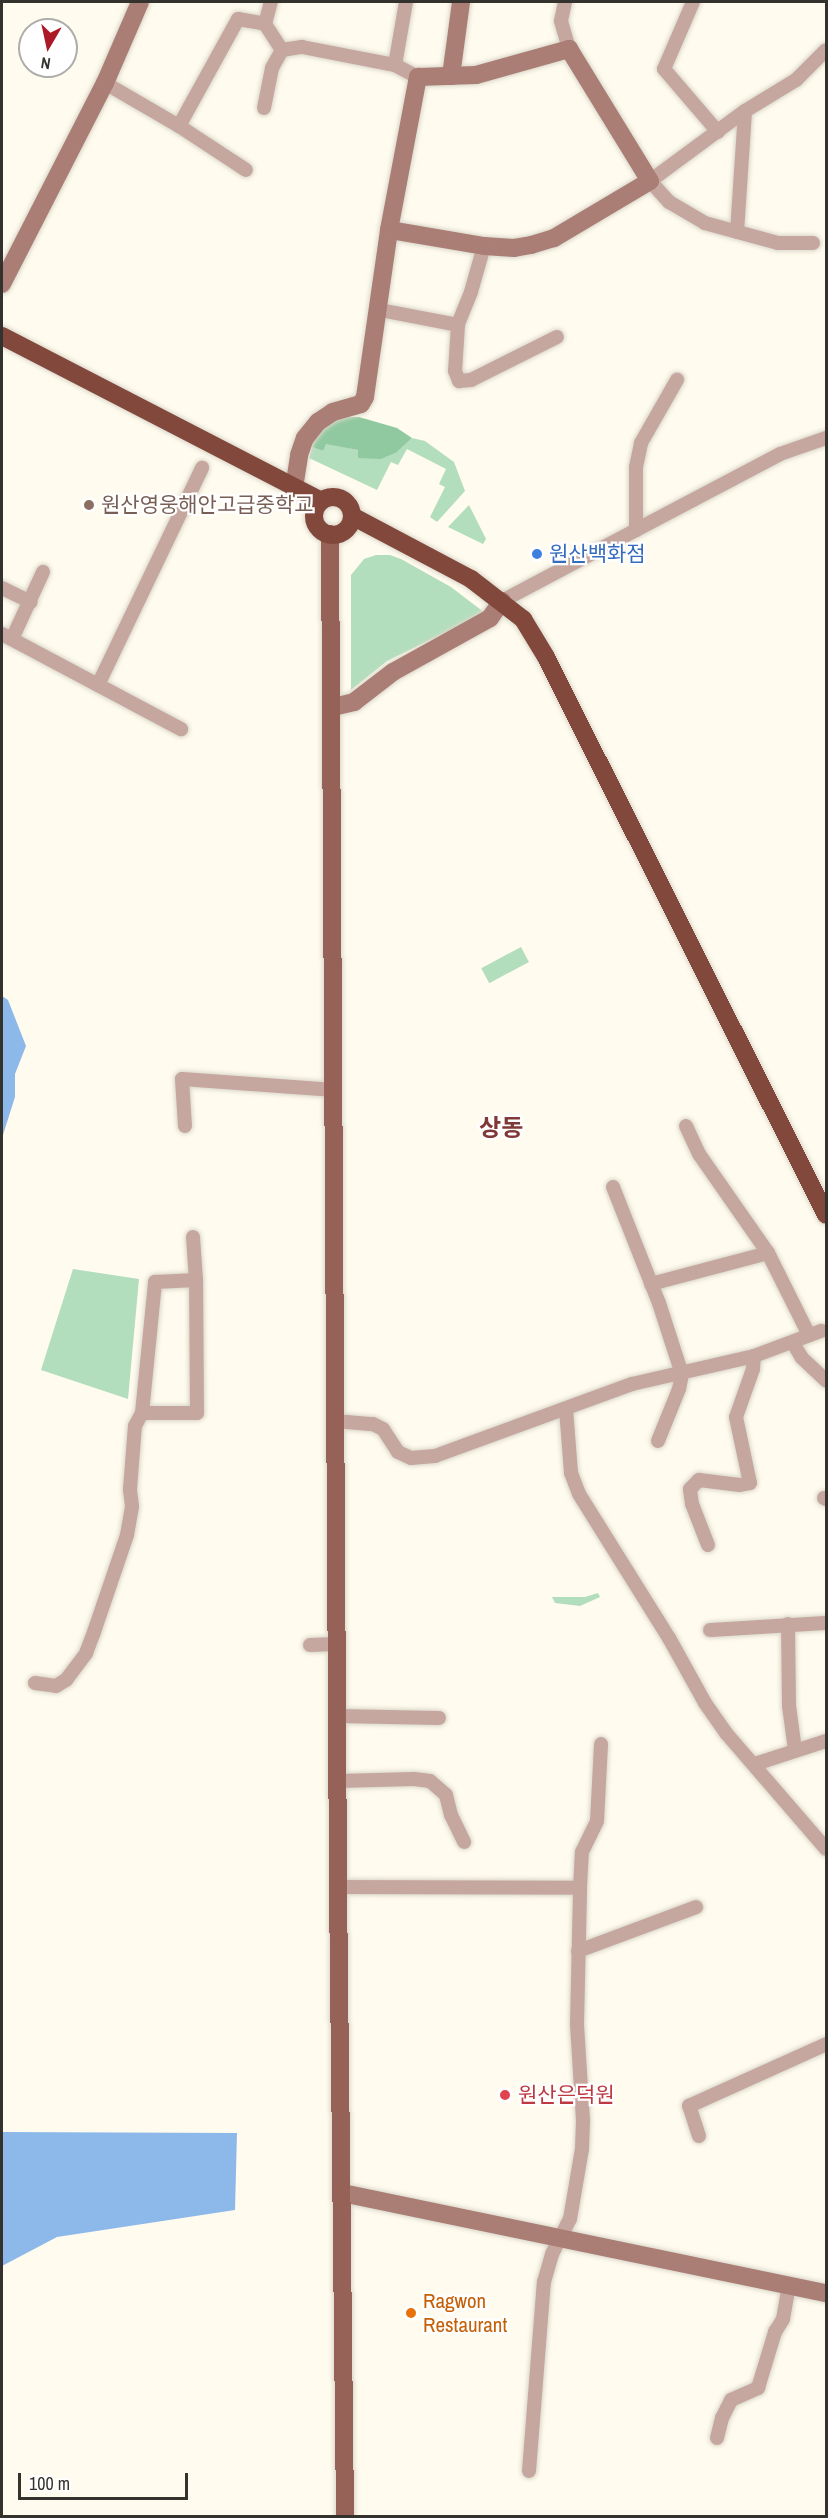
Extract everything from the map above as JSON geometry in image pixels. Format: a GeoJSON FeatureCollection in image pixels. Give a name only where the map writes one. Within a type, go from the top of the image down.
{"type":"FeatureCollection","features":[{"type":"Feature","properties":{"kind":"highway"},"geometry":{"type":"LineString","coordinates":[[2,336],[321,501]]}},
{"type":"Feature","properties":{"kind":"highway"},"geometry":{"type":"LineString","coordinates":[[331,497],[341,498],[349,506],[352,516],[346,530],[330,534],[321,530],[315,521],[315,510],[321,501],[331,497]]}},
{"type":"Feature","properties":{"kind":"highway"},"geometry":{"type":"LineString","coordinates":[[352,516],[471,579],[523,619],[546,657],[826,1215]]}},
{"type":"Feature","properties":{"kind":"main road"},"geometry":{"type":"LineString","coordinates":[[2,284],[105,83],[140,2]]}},
{"type":"Feature","properties":{"kind":"main road"},"geometry":{"type":"LineString","coordinates":[[451,76],[461,2]]}},
{"type":"Feature","properties":{"kind":"main road"},"geometry":{"type":"LineString","coordinates":[[294,488],[299,455],[305,438],[318,422],[333,412],[361,404],[365,397],[380,310],[389,230],[418,77],[476,75],[569,49],[650,181],[554,238],[514,248],[484,246],[389,230]]}},
{"type":"Feature","properties":{"kind":"main road"},"geometry":{"type":"LineString","coordinates":[[330,534],[333,707],[338,1887],[345,2517]]}},
{"type":"Feature","properties":{"kind":"main road"},"geometry":{"type":"LineString","coordinates":[[333,707],[354,702],[393,672],[490,618],[502,601]]}},
{"type":"Feature","properties":{"kind":"main road"},"geometry":{"type":"LineString","coordinates":[[342,2193],[826,2293]]}},
{"type":"Feature","properties":{"kind":"street"},"geometry":{"type":"LineString","coordinates":[[265,24],[271,2]]}},
{"type":"Feature","properties":{"kind":"street"},"geometry":{"type":"LineString","coordinates":[[394,65],[406,2]]}},
{"type":"Feature","properties":{"kind":"street"},"geometry":{"type":"LineString","coordinates":[[565,2],[561,21],[569,49]]}},
{"type":"Feature","properties":{"kind":"street"},"geometry":{"type":"LineString","coordinates":[[693,2],[664,69],[718,132]]}},
{"type":"Feature","properties":{"kind":"street"},"geometry":{"type":"LineString","coordinates":[[179,126],[238,19],[265,24],[282,50]]}},
{"type":"Feature","properties":{"kind":"street"},"geometry":{"type":"LineString","coordinates":[[282,50],[302,47],[394,65],[418,77]]}},
{"type":"Feature","properties":{"kind":"street"},"geometry":{"type":"LineString","coordinates":[[264,108],[272,69],[282,50]]}},
{"type":"Feature","properties":{"kind":"street"},"geometry":{"type":"LineString","coordinates":[[813,243],[778,243],[705,223],[669,201],[650,181],[745,111],[796,80],[826,50]]}},
{"type":"Feature","properties":{"kind":"street"},"geometry":{"type":"LineString","coordinates":[[105,83],[179,126],[246,170]]}},
{"type":"Feature","properties":{"kind":"street"},"geometry":{"type":"LineString","coordinates":[[737,232],[745,111]]}},
{"type":"Feature","properties":{"kind":"street"},"geometry":{"type":"LineString","coordinates":[[484,246],[471,292],[458,325],[455,371],[459,381],[471,380],[556,337]]}},
{"type":"Feature","properties":{"kind":"street"},"geometry":{"type":"LineString","coordinates":[[380,310],[458,325]]}},
{"type":"Feature","properties":{"kind":"street"},"geometry":{"type":"LineString","coordinates":[[636,530],[636,466],[641,443],[677,380]]}},
{"type":"Feature","properties":{"kind":"street"},"geometry":{"type":"LineString","coordinates":[[502,601],[780,454],[826,438]]}},
{"type":"Feature","properties":{"kind":"street"},"geometry":{"type":"LineString","coordinates":[[98,685],[202,468]]}},
{"type":"Feature","properties":{"kind":"street"},"geometry":{"type":"LineString","coordinates":[[43,572],[31,602],[7,637],[181,729]]}},
{"type":"Feature","properties":{"kind":"street"},"geometry":{"type":"LineString","coordinates":[[2,588],[31,602]]}},
{"type":"Feature","properties":{"kind":"street"},"geometry":{"type":"LineString","coordinates":[[185,1126],[182,1079],[335,1090]]}},
{"type":"Feature","properties":{"kind":"street"},"geometry":{"type":"LineString","coordinates":[[335,1421],[374,1424],[383,1429],[398,1452],[411,1458],[435,1456],[632,1384],[754,1356],[815,1333],[768,1253],[699,1154],[686,1126]]}},
{"type":"Feature","properties":{"kind":"street"},"geometry":{"type":"LineString","coordinates":[[614,1187],[682,1374],[679,1389],[658,1441]]}},
{"type":"Feature","properties":{"kind":"street"},"geometry":{"type":"LineString","coordinates":[[142,1413],[197,1413],[196,1280],[193,1237]]}},
{"type":"Feature","properties":{"kind":"street"},"geometry":{"type":"LineString","coordinates":[[651,1284],[668,1277],[768,1253]]}},
{"type":"Feature","properties":{"kind":"street"},"geometry":{"type":"LineString","coordinates":[[34,1683],[56,1686],[66,1680],[86,1653],[127,1535],[132,1506],[130,1489],[135,1426],[142,1413],[155,1282],[196,1280]]}},
{"type":"Feature","properties":{"kind":"street"},"geometry":{"type":"LineString","coordinates":[[793,1343],[802,1358],[826,1380]]}},
{"type":"Feature","properties":{"kind":"street"},"geometry":{"type":"LineString","coordinates":[[708,1545],[692,1504],[690,1489],[699,1480],[740,1485],[750,1483],[736,1417],[753,1369],[754,1356]]}},
{"type":"Feature","properties":{"kind":"street"},"geometry":{"type":"LineString","coordinates":[[566,1409],[571,1473],[579,1494],[669,1638],[705,1703],[726,1733],[826,1849]]}},
{"type":"Feature","properties":{"kind":"street"},"geometry":{"type":"LineString","coordinates":[[710,1630],[826,1623]]}},
{"type":"Feature","properties":{"kind":"street"},"geometry":{"type":"LineString","coordinates":[[788,1624],[789,1706],[795,1750]]}},
{"type":"Feature","properties":{"kind":"street"},"geometry":{"type":"LineString","coordinates":[[310,1645],[337,1644]]}},
{"type":"Feature","properties":{"kind":"street"},"geometry":{"type":"LineString","coordinates":[[337,1716],[439,1718]]}},
{"type":"Feature","properties":{"kind":"street"},"geometry":{"type":"LineString","coordinates":[[755,1764],[826,1741]]}},
{"type":"Feature","properties":{"kind":"street"},"geometry":{"type":"LineString","coordinates":[[528,2471],[544,2282],[552,2254],[570,2219],[582,2149],[583,2120],[577,2024],[580,1888],[582,1852],[597,1821],[601,1744]]}},
{"type":"Feature","properties":{"kind":"street"},"geometry":{"type":"LineString","coordinates":[[338,1781],[414,1779],[430,1781],[446,1795],[451,1815],[464,1842]]}},
{"type":"Feature","properties":{"kind":"street"},"geometry":{"type":"LineString","coordinates":[[338,1887],[580,1888]]}},
{"type":"Feature","properties":{"kind":"street"},"geometry":{"type":"LineString","coordinates":[[578,1951],[696,1907]]}},
{"type":"Feature","properties":{"kind":"street"},"geometry":{"type":"LineString","coordinates":[[699,2136],[689,2106],[826,2044]]}},
{"type":"Feature","properties":{"kind":"street"},"geometry":{"type":"LineString","coordinates":[[717,2438],[722,2418],[731,2400],[758,2388],[775,2332],[783,2319],[789,2285]]}},
{"type":"Feature","properties":{"kind":"green space"},"geometry":{"type":"Polygon","coordinates":[[[341,417],[359,417],[397,428],[412,438],[397,452],[381,459],[358,458],[358,450],[326,444],[323,451],[312,447],[314,434],[341,417]]]}},
{"type":"Feature","properties":{"kind":"green space"},"geometry":{"type":"Polygon","coordinates":[[[412,438],[425,441],[454,462],[465,491],[437,522],[430,517],[445,487],[439,484],[446,469],[407,449],[398,465],[391,462],[377,490],[309,458],[312,447],[323,451],[326,443],[358,450],[358,457],[397,452],[412,438]]]}},
{"type":"Feature","properties":{"kind":"green space"},"geometry":{"type":"Polygon","coordinates":[[[469,505],[486,539],[483,544],[448,527],[469,505]]]}},
{"type":"Feature","properties":{"kind":"green space"},"geometry":{"type":"Polygon","coordinates":[[[376,555],[390,555],[401,559],[451,587],[485,613],[387,661],[351,690],[351,575],[364,559],[376,555]]]}},
{"type":"Feature","properties":{"kind":"green space"},"geometry":{"type":"Polygon","coordinates":[[[521,947],[529,962],[489,983],[481,968],[521,947]]]}},
{"type":"Feature","properties":{"kind":"green space"},"geometry":{"type":"Polygon","coordinates":[[[73,1269],[139,1279],[128,1399],[41,1370],[73,1269]]]}},
{"type":"Feature","properties":{"kind":"green space"},"geometry":{"type":"Polygon","coordinates":[[[598,1593],[600,1597],[580,1606],[555,1603],[552,1597],[585,1597],[598,1593]]]}},
{"type":"Feature","properties":{"kind":"water"},"geometry":{"type":"Polygon","coordinates":[[[2,996],[8,1000],[26,1046],[15,1074],[15,1097],[2,1138],[2,996]]]}},
{"type":"Feature","properties":{"kind":"water"},"geometry":{"type":"Polygon","coordinates":[[[2,2132],[237,2133],[235,2210],[57,2237],[2,2266],[2,2132]]]}},
{"type":"Feature","properties":{"kind":"place","name":"원산영웅해안고급중학교"},"geometry":{"type":"Point","coordinates":[89,505]}},
{"type":"Feature","properties":{"kind":"place","name":"원산백화점"},"geometry":{"type":"Point","coordinates":[537,554]}},
{"type":"Feature","properties":{"kind":"place","name":"원산은덕원"},"geometry":{"type":"Point","coordinates":[505,2095]}},
{"type":"Feature","properties":{"kind":"place","name":"Ragwon Restaurant"},"geometry":{"type":"Point","coordinates":[411,2313]}},
{"type":"Feature","properties":{"kind":"district","name":"상동"},"geometry":{"type":"Point","coordinates":[501,1128]}}]}
